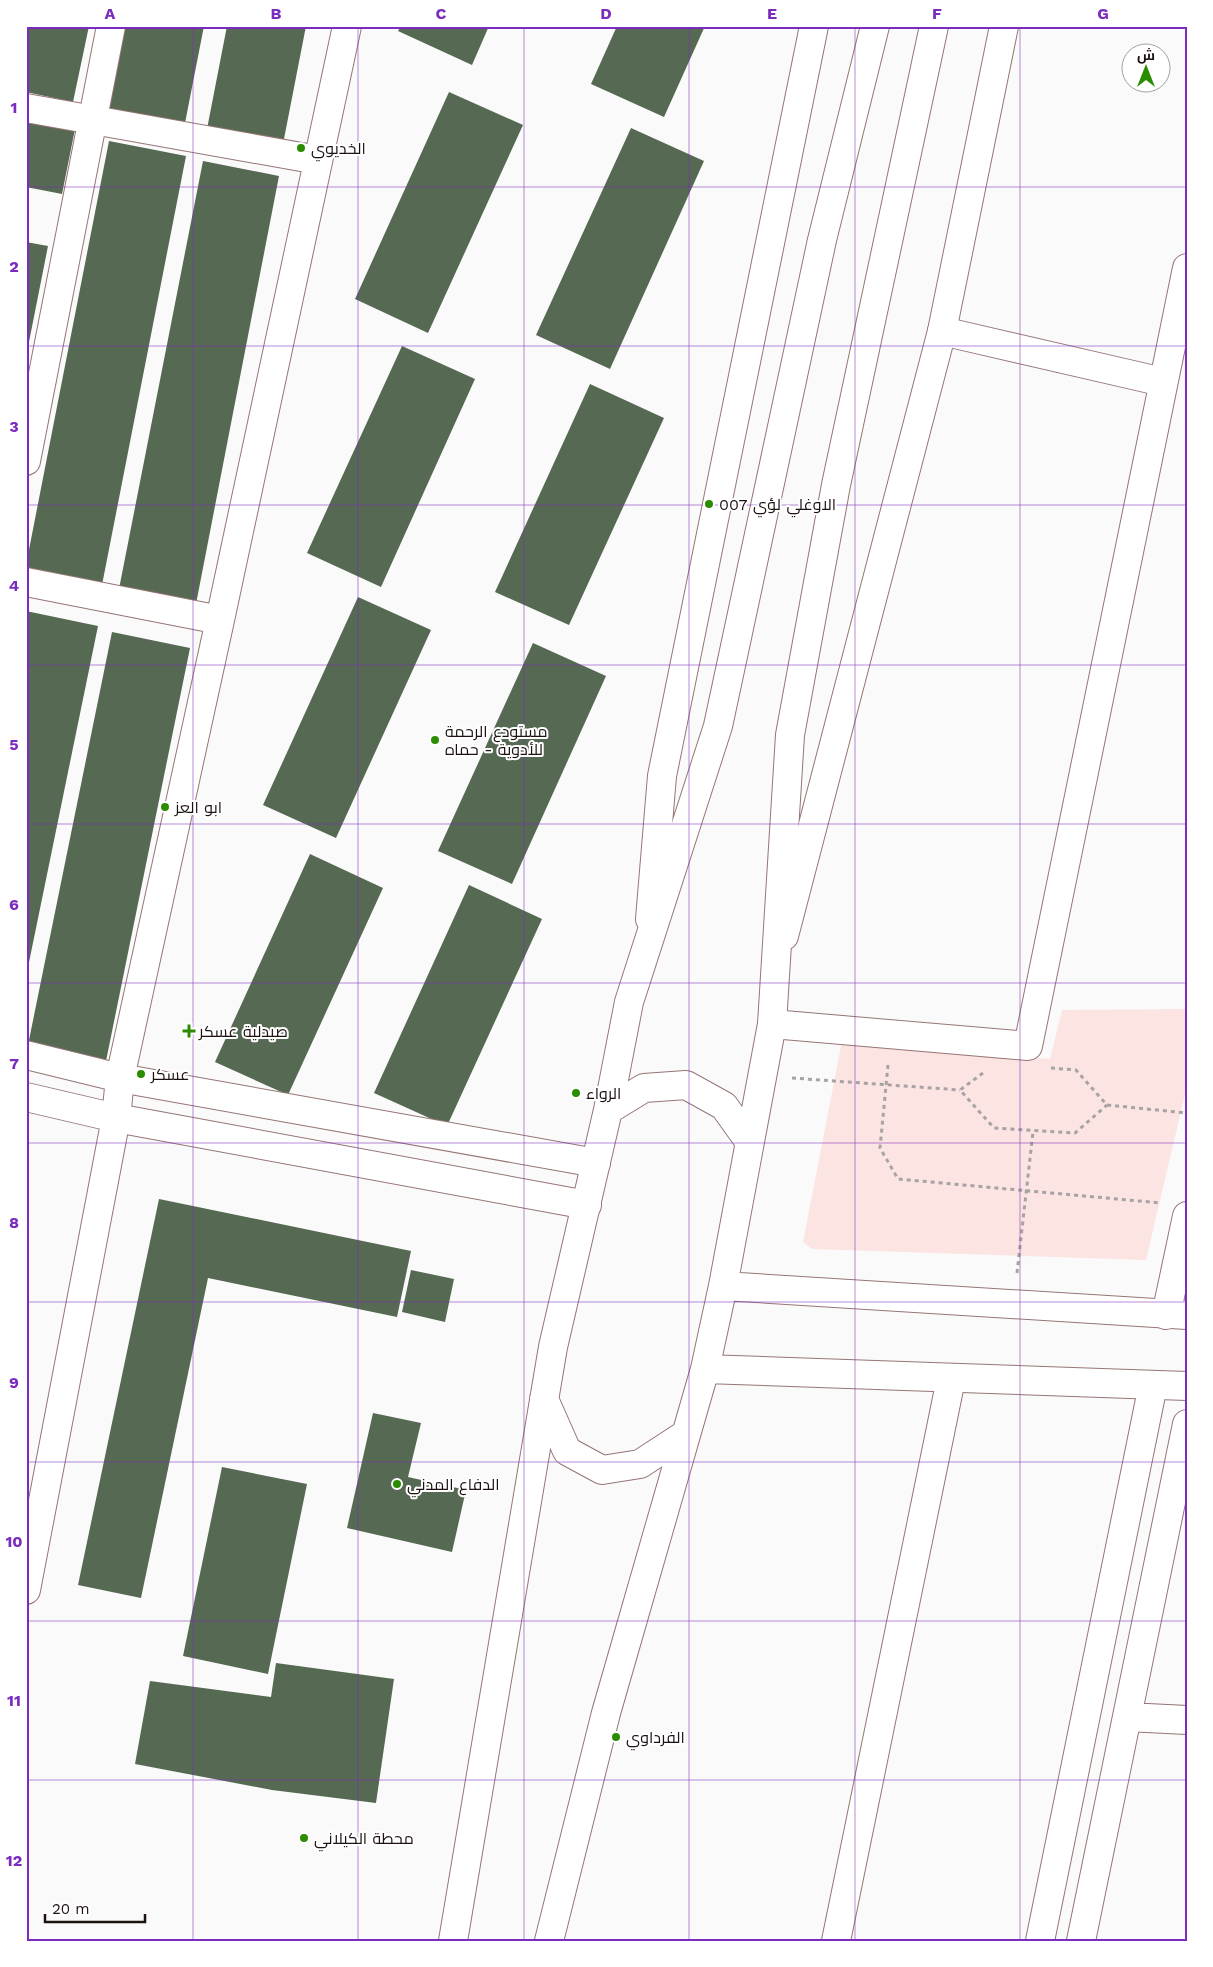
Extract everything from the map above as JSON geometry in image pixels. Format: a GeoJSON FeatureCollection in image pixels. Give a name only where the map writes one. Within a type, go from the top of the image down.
{"type":"FeatureCollection","features":[{"type":"Feature","properties":{"kind":"main road"},"geometry":{"type":"LineString","coordinates":[[26,461],[111,26]]}},
{"type":"Feature","properties":{"kind":"main road"},"geometry":{"type":"LineString","coordinates":[[26,1590],[116,1118],[120,1078],[347,26]]}},
{"type":"Feature","properties":{"kind":"main road"},"geometry":{"type":"LineString","coordinates":[[648,944],[662,776],[814,26]]}},
{"type":"Feature","properties":{"kind":"main road"},"geometry":{"type":"LineString","coordinates":[[453,1941],[553,1347],[608,1110],[629,1002],[718,726],[822,240],[875,26]]}},
{"type":"Feature","properties":{"kind":"main road"},"geometry":{"type":"LineString","coordinates":[[549,1941],[606,1713],[705,1369],[723,1286],[772,1024],[790,735],[836,485],[934,26]]}},
{"type":"Feature","properties":{"kind":"main road"},"geometry":{"type":"LineString","coordinates":[[776,969],[942,331],[1004,26]]}},
{"type":"Feature","properties":{"kind":"main road"},"geometry":{"type":"LineString","coordinates":[[26,108],[92,122],[318,160]]}},
{"type":"Feature","properties":{"kind":"main road"},"geometry":{"type":"LineString","coordinates":[[772,1024],[1028,1046],[1187,268]]}},
{"type":"Feature","properties":{"kind":"main road"},"geometry":{"type":"LineString","coordinates":[[942,331],[1163,382]]}},
{"type":"Feature","properties":{"kind":"main road"},"geometry":{"type":"LineString","coordinates":[[26,582],[220,620]]}},
{"type":"Feature","properties":{"kind":"main road"},"geometry":{"type":"LineString","coordinates":[[26,1055],[120,1078],[596,1163]]}},
{"type":"Feature","properties":{"kind":"main road"},"geometry":{"type":"LineString","coordinates":[[608,1110],[644,1088],[686,1085],[724,1106],[749,1141]]}},
{"type":"Feature","properties":{"kind":"main road"},"geometry":{"type":"LineString","coordinates":[[26,1097],[116,1118],[587,1205]]}},
{"type":"Feature","properties":{"kind":"main road"},"geometry":{"type":"LineString","coordinates":[[723,1286],[1176,1315],[1177,1210]]}},
{"type":"Feature","properties":{"kind":"main road"},"geometry":{"type":"LineString","coordinates":[[705,1369],[1187,1386]]}},
{"type":"Feature","properties":{"kind":"main road"},"geometry":{"type":"LineString","coordinates":[[836,1941],[951,1379]]}},
{"type":"Feature","properties":{"kind":"main road"},"geometry":{"type":"LineString","coordinates":[[1040,1941],[1153,1385]]}},
{"type":"Feature","properties":{"kind":"main road"},"geometry":{"type":"LineString","coordinates":[[544,1399],[567,1450],[602,1470],[640,1464],[686,1434]]}},
{"type":"Feature","properties":{"kind":"main road"},"geometry":{"type":"LineString","coordinates":[[1081,1941],[1187,1424]]}},
{"type":"Feature","properties":{"kind":"main road"},"geometry":{"type":"LineString","coordinates":[[1127,1717],[1187,1720]]}},
{"type":"Feature","properties":{"kind":"path"},"geometry":{"type":"LineString","coordinates":[[891,1034],[880,1148],[898,1179],[1026,1191],[1177,1210]]}},
{"type":"Feature","properties":{"kind":"path"},"geometry":{"type":"LineString","coordinates":[[1049,1068],[1076,1070],[1107,1105],[1187,1113]]}},
{"type":"Feature","properties":{"kind":"path"},"geometry":{"type":"LineString","coordinates":[[762,1076],[960,1090],[988,1070]]}},
{"type":"Feature","properties":{"kind":"path"},"geometry":{"type":"LineString","coordinates":[[960,1090],[994,1128],[1033,1132],[1075,1133],[1107,1105]]}},
{"type":"Feature","properties":{"kind":"path"},"geometry":{"type":"LineString","coordinates":[[1013,1305],[1033,1132]]}},
{"type":"Feature","properties":{"kind":"shaded area"},"geometry":{"type":"Polygon","coordinates":[[[1187,1009],[1187,1086],[1146,1260],[812,1249],[803,1242],[842,1041],[1050,1059],[1062,1010],[1187,1009]]]}},
{"type":"Feature","properties":{"kind":"building"},"geometry":{"type":"Polygon","coordinates":[[[26,26],[89,26],[73,102],[26,92],[26,26]]]}},
{"type":"Feature","properties":{"kind":"building"},"geometry":{"type":"Polygon","coordinates":[[[125,26],[204,26],[185,123],[109,108],[125,26]]]}},
{"type":"Feature","properties":{"kind":"building"},"geometry":{"type":"Polygon","coordinates":[[[227,26],[306,26],[283,144],[207,129],[227,26]]]}},
{"type":"Feature","properties":{"kind":"building"},"geometry":{"type":"Polygon","coordinates":[[[401,26],[489,26],[472,65],[398,31],[401,26]]]}},
{"type":"Feature","properties":{"kind":"building"},"geometry":{"type":"Polygon","coordinates":[[[617,26],[705,26],[664,117],[591,84],[617,26]]]}},
{"type":"Feature","properties":{"kind":"building"},"geometry":{"type":"Polygon","coordinates":[[[449,92],[523,125],[428,333],[355,299],[449,92]]]}},
{"type":"Feature","properties":{"kind":"building"},"geometry":{"type":"Polygon","coordinates":[[[26,119],[75,129],[62,194],[26,187],[26,119]]]}},
{"type":"Feature","properties":{"kind":"building"},"geometry":{"type":"Polygon","coordinates":[[[631,128],[704,161],[610,369],[536,335],[631,128]]]}},
{"type":"Feature","properties":{"kind":"building"},"geometry":{"type":"Polygon","coordinates":[[[109,141],[186,156],[102,585],[26,570],[26,565],[109,141]]]}},
{"type":"Feature","properties":{"kind":"building"},"geometry":{"type":"Polygon","coordinates":[[[203,161],[279,176],[196,604],[119,589],[203,161]]]}},
{"type":"Feature","properties":{"kind":"building"},"geometry":{"type":"Polygon","coordinates":[[[26,242],[48,246],[27,352],[26,352],[26,242]]]}},
{"type":"Feature","properties":{"kind":"building"},"geometry":{"type":"Polygon","coordinates":[[[402,346],[475,379],[381,587],[307,553],[402,346]]]}},
{"type":"Feature","properties":{"kind":"building"},"geometry":{"type":"Polygon","coordinates":[[[590,384],[664,418],[569,625],[495,592],[590,384]]]}},
{"type":"Feature","properties":{"kind":"building"},"geometry":{"type":"Polygon","coordinates":[[[358,597],[431,630],[336,838],[263,805],[358,597]]]}},
{"type":"Feature","properties":{"kind":"building"},"geometry":{"type":"Polygon","coordinates":[[[26,611],[98,626],[27,972],[26,972],[26,611]]]}},
{"type":"Feature","properties":{"kind":"building"},"geometry":{"type":"Polygon","coordinates":[[[112,632],[190,648],[106,1061],[28,1045],[112,632]]]}},
{"type":"Feature","properties":{"kind":"building"},"geometry":{"type":"Polygon","coordinates":[[[533,643],[606,676],[512,884],[438,851],[533,643]]]}},
{"type":"Feature","properties":{"kind":"building"},"geometry":{"type":"Polygon","coordinates":[[[310,854],[383,888],[288,1095],[215,1062],[310,854]]]}},
{"type":"Feature","properties":{"kind":"building"},"geometry":{"type":"Polygon","coordinates":[[[469,885],[542,919],[447,1126],[374,1093],[469,885]]]}},
{"type":"Feature","properties":{"kind":"building"},"geometry":{"type":"Polygon","coordinates":[[[159,1199],[411,1251],[397,1317],[208,1278],[141,1598],[78,1585],[159,1199]]]}},
{"type":"Feature","properties":{"kind":"building"},"geometry":{"type":"Polygon","coordinates":[[[411,1270],[454,1279],[445,1322],[402,1312],[411,1270]]]}},
{"type":"Feature","properties":{"kind":"building","name":"الدفاع المدني"},"geometry":{"type":"Polygon","coordinates":[[[373,1413],[421,1423],[408,1477],[466,1490],[452,1552],[347,1528],[373,1413]]]}},
{"type":"Feature","properties":{"kind":"building"},"geometry":{"type":"Polygon","coordinates":[[[222,1467],[307,1484],[268,1674],[183,1656],[222,1467]]]}},
{"type":"Feature","properties":{"kind":"building"},"geometry":{"type":"Polygon","coordinates":[[[276,1663],[394,1679],[376,1803],[272,1790],[135,1764],[150,1681],[271,1697],[276,1663]]]}},
{"type":"Feature","properties":{"kind":"place","name":"الخديوي"},"geometry":{"type":"Point","coordinates":[301,148]}},
{"type":"Feature","properties":{"kind":"place","name":"الاوغلي لؤي 007"},"geometry":{"type":"Point","coordinates":[709,504]}},
{"type":"Feature","properties":{"kind":"place","name":"مستودع الرحمة للأدوية - حماه"},"geometry":{"type":"Point","coordinates":[435,740]}},
{"type":"Feature","properties":{"kind":"place","name":"ابو العز"},"geometry":{"type":"Point","coordinates":[165,807]}},
{"type":"Feature","properties":{"kind":"place","name":"صيدلية عسكر"},"geometry":{"type":"Point","coordinates":[189,1031]}},
{"type":"Feature","properties":{"kind":"place","name":"عسكر"},"geometry":{"type":"Point","coordinates":[141,1074]}},
{"type":"Feature","properties":{"kind":"place","name":"الرواء"},"geometry":{"type":"Point","coordinates":[576,1093]}},
{"type":"Feature","properties":{"kind":"place","name":"الدفاع المدني"},"geometry":{"type":"Point","coordinates":[397,1484]}},
{"type":"Feature","properties":{"kind":"place","name":"الفرداوي"},"geometry":{"type":"Point","coordinates":[616,1737]}},
{"type":"Feature","properties":{"kind":"place","name":"محطة الكيلاني"},"geometry":{"type":"Point","coordinates":[304,1838]}}]}
